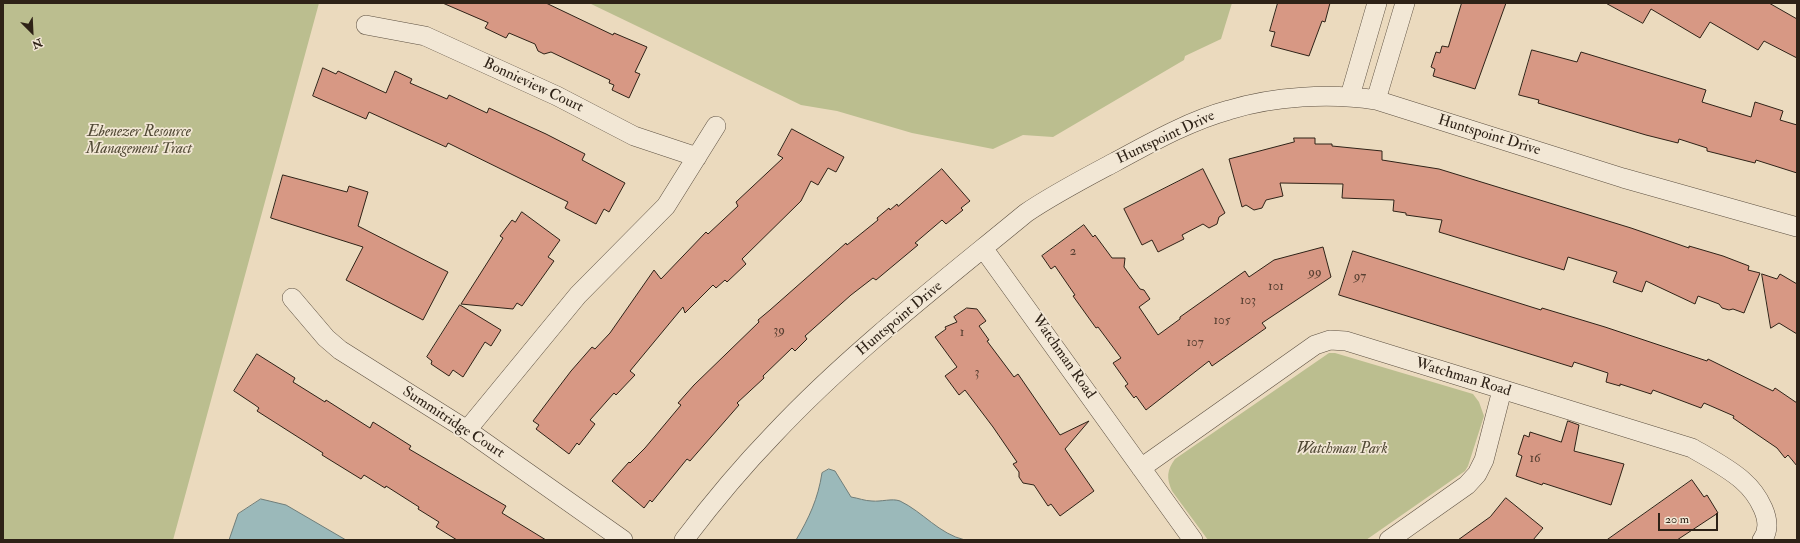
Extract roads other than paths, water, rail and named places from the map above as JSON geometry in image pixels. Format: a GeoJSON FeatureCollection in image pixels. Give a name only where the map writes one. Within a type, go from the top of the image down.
{"type":"FeatureCollection","features":[{"type":"Feature","properties":{"kind":"street"},"geometry":{"type":"LineString","coordinates":[[1350,96],[1377,3]]}},
{"type":"Feature","properties":{"kind":"street"},"geometry":{"type":"LineString","coordinates":[[1376,100],[1405,3]]}},
{"type":"Feature","properties":{"kind":"street","name":"Bonnieview Court"},"geometry":{"type":"LineString","coordinates":[[366,24],[425,36],[557,96],[634,136],[697,156]]}},
{"type":"Feature","properties":{"kind":"street","name":"Huntspoint Drive"},"geometry":{"type":"LineString","coordinates":[[684,540],[742,469],[836,373],[1026,213],[1051,196],[1196,121],[1229,110],[1265,101],[1350,96],[1376,100],[1623,178],[1797,227]]}},
{"type":"Feature","properties":{"kind":"street"},"geometry":{"type":"LineString","coordinates":[[467,430],[578,295],[666,206],[716,126]]}},
{"type":"Feature","properties":{"kind":"street","name":"Watchman Road"},"geometry":{"type":"LineString","coordinates":[[984,248],[1193,540]]}},
{"type":"Feature","properties":{"kind":"street","name":"Summitridge Court"},"geometry":{"type":"LineString","coordinates":[[292,298],[326,338],[340,350],[467,430],[623,540]]}},
{"type":"Feature","properties":{"kind":"street","name":"Watchman Road"},"geometry":{"type":"LineString","coordinates":[[1141,468],[1315,345],[1330,340],[1346,341],[1692,448],[1716,462],[1743,481],[1762,508],[1767,522],[1766,534],[1762,540]]}},
{"type":"Feature","properties":{"kind":"street"},"geometry":{"type":"LineString","coordinates":[[1389,540],[1467,485],[1477,474],[1484,460],[1502,390]]}},
{"type":"Feature","properties":{"kind":"water"},"geometry":{"type":"Polygon","coordinates":[[[829,469],[835,471],[851,497],[869,501],[900,501],[947,533],[965,540],[796,540],[812,508],[822,473],[829,469]]]}},
{"type":"Feature","properties":{"kind":"water"},"geometry":{"type":"Polygon","coordinates":[[[261,499],[286,505],[346,540],[229,540],[238,514],[261,499]]]}},
{"type":"Feature","properties":{"kind":"park label","name":"Ebenezer Resource Management Tract"},"geometry":{"type":"Point","coordinates":[139,142]}},
{"type":"Feature","properties":{"kind":"park label","name":"Watchman Park"},"geometry":{"type":"Point","coordinates":[1342,450]}}]}
